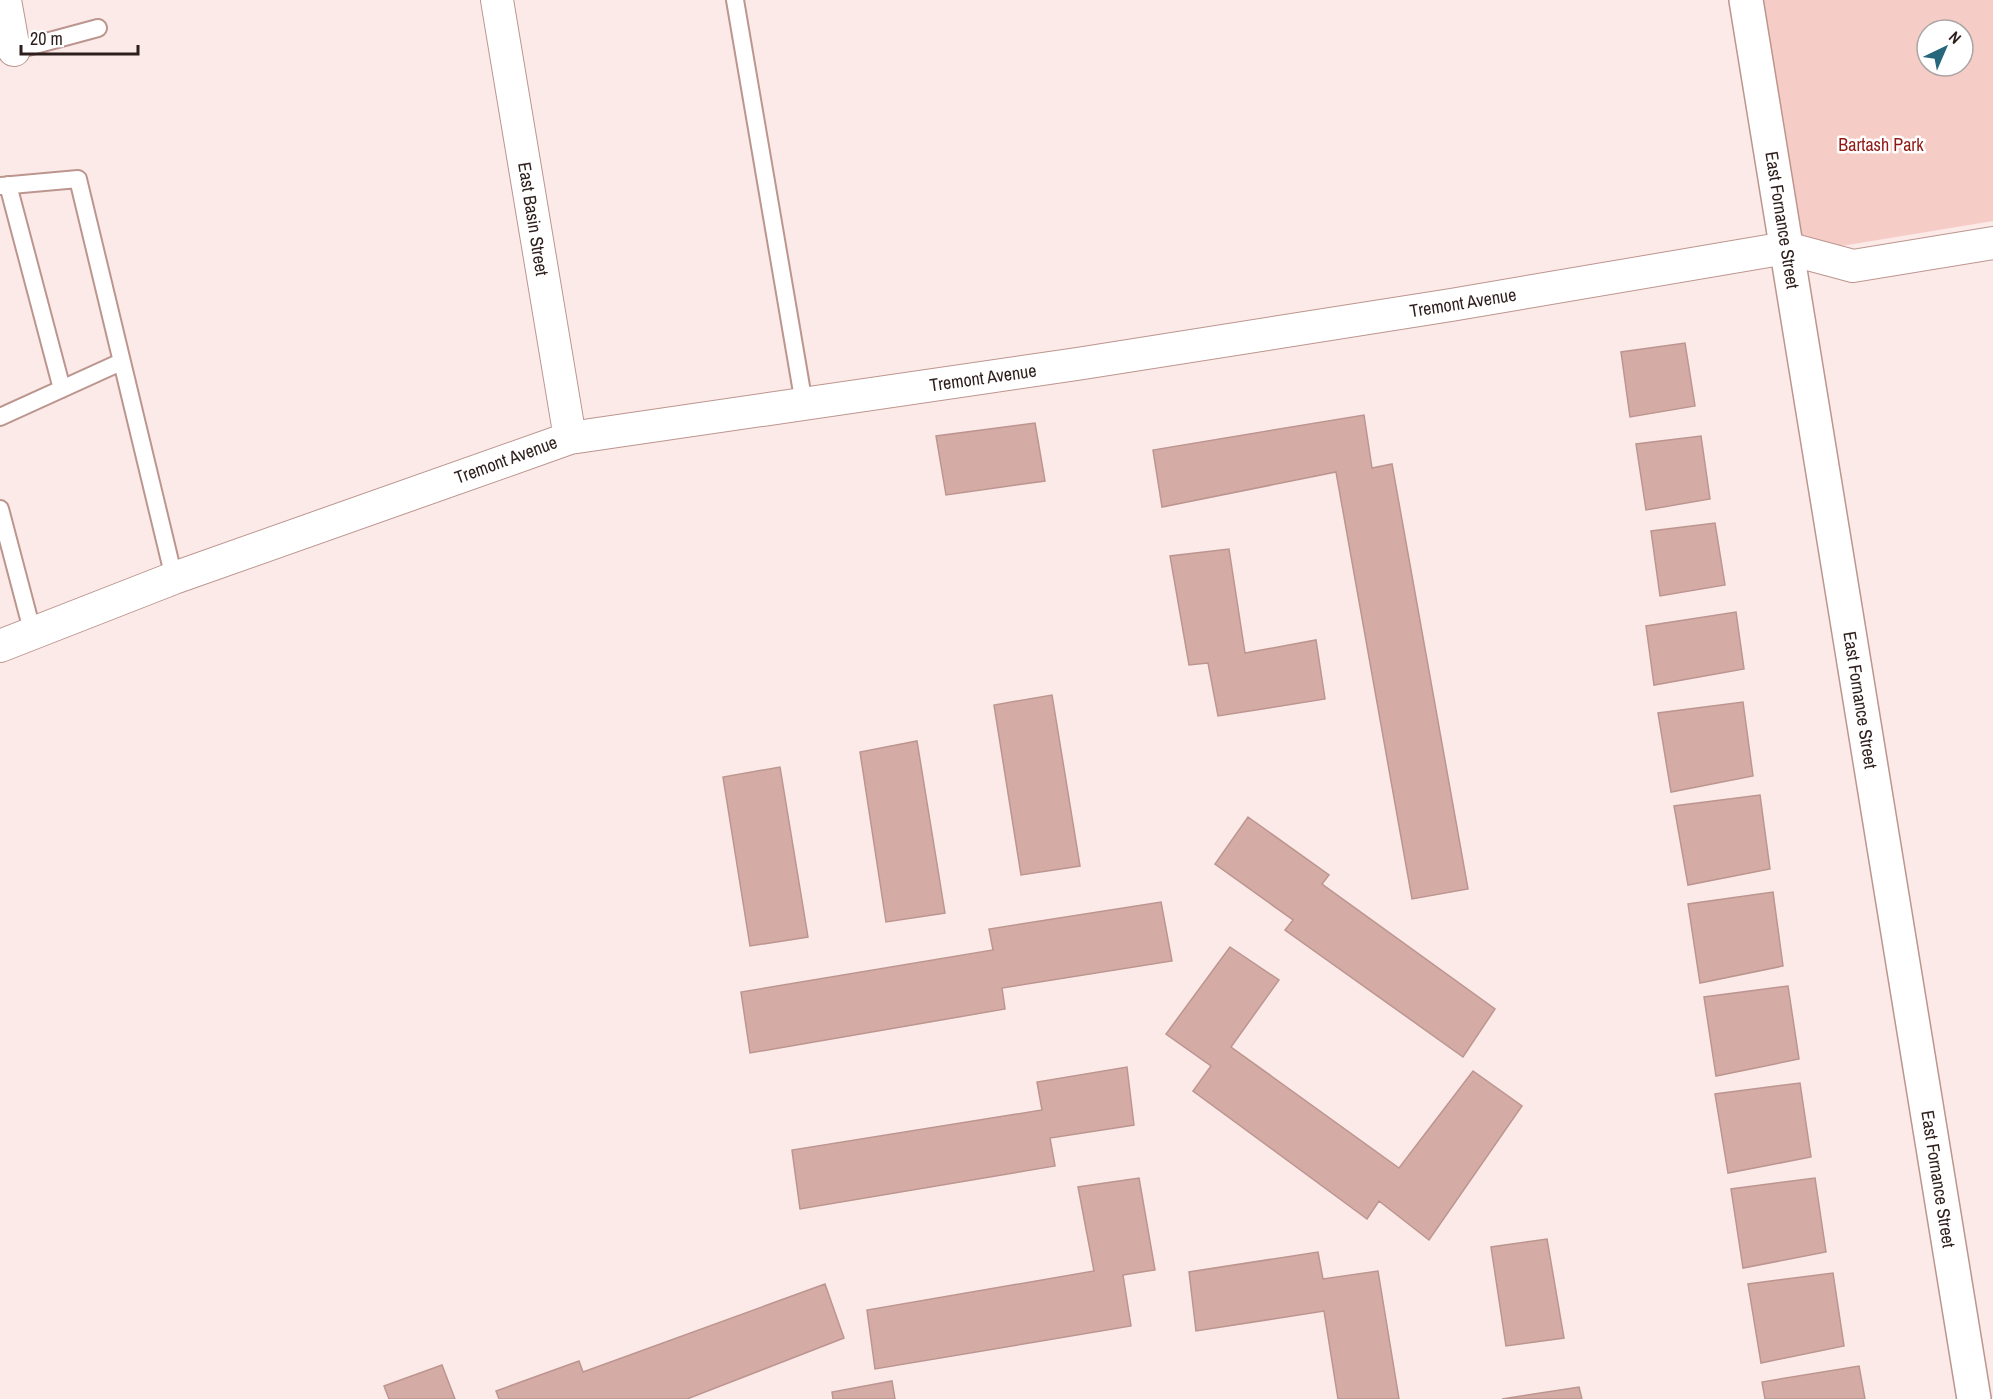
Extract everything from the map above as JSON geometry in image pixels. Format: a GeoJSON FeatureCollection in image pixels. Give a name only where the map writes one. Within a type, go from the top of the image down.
{"type":"FeatureCollection","features":[{"type":"Feature","properties":{"kind":"street"},"geometry":{"type":"LineString","coordinates":[[5,0],[7,53]]}},
{"type":"Feature","properties":{"kind":"street","name":"East Basin Street"},"geometry":{"type":"LineString","coordinates":[[497,0],[570,438]]}},
{"type":"Feature","properties":{"kind":"street","name":"East Fornance Street"},"geometry":{"type":"LineString","coordinates":[[1746,0],[1974,1399]]}},
{"type":"Feature","properties":{"kind":"street","name":"Tremont Avenue"},"geometry":{"type":"LineString","coordinates":[[0,646],[174,578],[570,438],[1066,366],[1451,305],[1786,248],[1853,266],[1993,243]]}},
{"type":"Feature","properties":{"kind":"lane"},"geometry":{"type":"LineString","coordinates":[[735,0],[804,404]]}},
{"type":"Feature","properties":{"kind":"lane"},"geometry":{"type":"LineString","coordinates":[[7,53],[98,28]]}},
{"type":"Feature","properties":{"kind":"lane"},"geometry":{"type":"LineString","coordinates":[[62,389],[4,185],[78,179],[174,578]]}},
{"type":"Feature","properties":{"kind":"lane"},"geometry":{"type":"LineString","coordinates":[[0,417],[122,362]]}},
{"type":"Feature","properties":{"kind":"lane"},"geometry":{"type":"LineString","coordinates":[[0,509],[33,634]]}},
{"type":"Feature","properties":{"kind":"green space","name":"Bartash Park"},"geometry":{"type":"Polygon","coordinates":[[[1762,0],[1993,0],[1993,221],[1805,252],[1762,0]]]}},
{"type":"Feature","properties":{"kind":"building"},"geometry":{"type":"Polygon","coordinates":[[[1685,343],[1695,406],[1630,417],[1621,352],[1685,343]]]}},
{"type":"Feature","properties":{"kind":"building"},"geometry":{"type":"Polygon","coordinates":[[[1364,415],[1372,468],[1392,464],[1468,889],[1412,899],[1336,472],[1162,507],[1153,450],[1364,415]]]}},
{"type":"Feature","properties":{"kind":"building"},"geometry":{"type":"Polygon","coordinates":[[[1035,423],[1045,481],[946,495],[936,436],[1035,423]]]}},
{"type":"Feature","properties":{"kind":"building"},"geometry":{"type":"Polygon","coordinates":[[[1701,436],[1710,499],[1646,510],[1636,444],[1701,436]]]}},
{"type":"Feature","properties":{"kind":"building"},"geometry":{"type":"Polygon","coordinates":[[[1715,523],[1725,585],[1660,596],[1651,531],[1715,523]]]}},
{"type":"Feature","properties":{"kind":"building"},"geometry":{"type":"Polygon","coordinates":[[[1229,549],[1245,653],[1316,640],[1325,699],[1218,716],[1208,663],[1189,665],[1170,556],[1229,549]]]}},
{"type":"Feature","properties":{"kind":"building"},"geometry":{"type":"Polygon","coordinates":[[[1736,612],[1744,669],[1654,685],[1646,626],[1736,612]]]}},
{"type":"Feature","properties":{"kind":"building"},"geometry":{"type":"Polygon","coordinates":[[[1052,695],[1080,866],[1021,875],[994,705],[1052,695]]]}},
{"type":"Feature","properties":{"kind":"building"},"geometry":{"type":"Polygon","coordinates":[[[1743,702],[1753,776],[1671,792],[1658,713],[1743,702]]]}},
{"type":"Feature","properties":{"kind":"building"},"geometry":{"type":"Polygon","coordinates":[[[917,741],[945,913],[886,922],[860,752],[917,741]]]}},
{"type":"Feature","properties":{"kind":"building"},"geometry":{"type":"Polygon","coordinates":[[[780,767],[808,937],[750,946],[723,777],[780,767]]]}},
{"type":"Feature","properties":{"kind":"building"},"geometry":{"type":"Polygon","coordinates":[[[1760,795],[1770,869],[1688,885],[1674,806],[1760,795]]]}},
{"type":"Feature","properties":{"kind":"building"},"geometry":{"type":"Polygon","coordinates":[[[1248,817],[1329,875],[1322,884],[1495,1009],[1463,1057],[1285,930],[1293,920],[1215,864],[1248,817]]]}},
{"type":"Feature","properties":{"kind":"building"},"geometry":{"type":"Polygon","coordinates":[[[1773,892],[1783,966],[1700,983],[1688,904],[1773,892]]]}},
{"type":"Feature","properties":{"kind":"building"},"geometry":{"type":"Polygon","coordinates":[[[1161,902],[1172,961],[1002,988],[1005,1009],[750,1053],[741,992],[993,950],[989,929],[1161,902]]]}},
{"type":"Feature","properties":{"kind":"building"},"geometry":{"type":"Polygon","coordinates":[[[1230,947],[1279,980],[1231,1047],[1399,1168],[1473,1071],[1522,1106],[1429,1240],[1379,1201],[1367,1219],[1193,1091],[1211,1066],[1166,1034],[1230,947]]]}},
{"type":"Feature","properties":{"kind":"building"},"geometry":{"type":"Polygon","coordinates":[[[1788,986],[1799,1059],[1716,1076],[1704,997],[1788,986]]]}},
{"type":"Feature","properties":{"kind":"building"},"geometry":{"type":"Polygon","coordinates":[[[1127,1067],[1134,1125],[1050,1138],[1055,1166],[800,1209],[792,1150],[1042,1110],[1037,1082],[1127,1067]]]}},
{"type":"Feature","properties":{"kind":"building"},"geometry":{"type":"Polygon","coordinates":[[[1800,1083],[1811,1157],[1728,1173],[1715,1094],[1800,1083]]]}},
{"type":"Feature","properties":{"kind":"building"},"geometry":{"type":"Polygon","coordinates":[[[1139,1178],[1155,1270],[1123,1275],[1131,1326],[875,1369],[867,1310],[1094,1271],[1078,1187],[1139,1178]]]}},
{"type":"Feature","properties":{"kind":"building"},"geometry":{"type":"Polygon","coordinates":[[[1815,1178],[1826,1252],[1743,1268],[1731,1189],[1815,1178]]]}},
{"type":"Feature","properties":{"kind":"building"},"geometry":{"type":"Polygon","coordinates":[[[1547,1239],[1564,1338],[1506,1346],[1491,1247],[1547,1239]]]}},
{"type":"Feature","properties":{"kind":"building"},"geometry":{"type":"Polygon","coordinates":[[[1318,1252],[1323,1279],[1378,1271],[1399,1399],[1338,1399],[1324,1311],[1196,1331],[1189,1272],[1318,1252]]]}},
{"type":"Feature","properties":{"kind":"building"},"geometry":{"type":"Polygon","coordinates":[[[1833,1273],[1844,1346],[1761,1363],[1748,1284],[1833,1273]]]}},
{"type":"Feature","properties":{"kind":"building"},"geometry":{"type":"Polygon","coordinates":[[[825,1284],[844,1338],[687,1399],[499,1399],[496,1391],[579,1361],[583,1372],[825,1284]]]}},
{"type":"Feature","properties":{"kind":"building"},"geometry":{"type":"Polygon","coordinates":[[[442,1365],[455,1399],[389,1399],[384,1386],[442,1365]]]}},
{"type":"Feature","properties":{"kind":"building"},"geometry":{"type":"Polygon","coordinates":[[[1859,1366],[1865,1399],[1765,1399],[1762,1382],[1859,1366]]]}},
{"type":"Feature","properties":{"kind":"building"},"geometry":{"type":"Polygon","coordinates":[[[892,1381],[895,1399],[833,1399],[832,1392],[892,1381]]]}},
{"type":"Feature","properties":{"kind":"building"},"geometry":{"type":"Polygon","coordinates":[[[1579,1387],[1582,1399],[1502,1399],[1579,1387]]]}}]}
